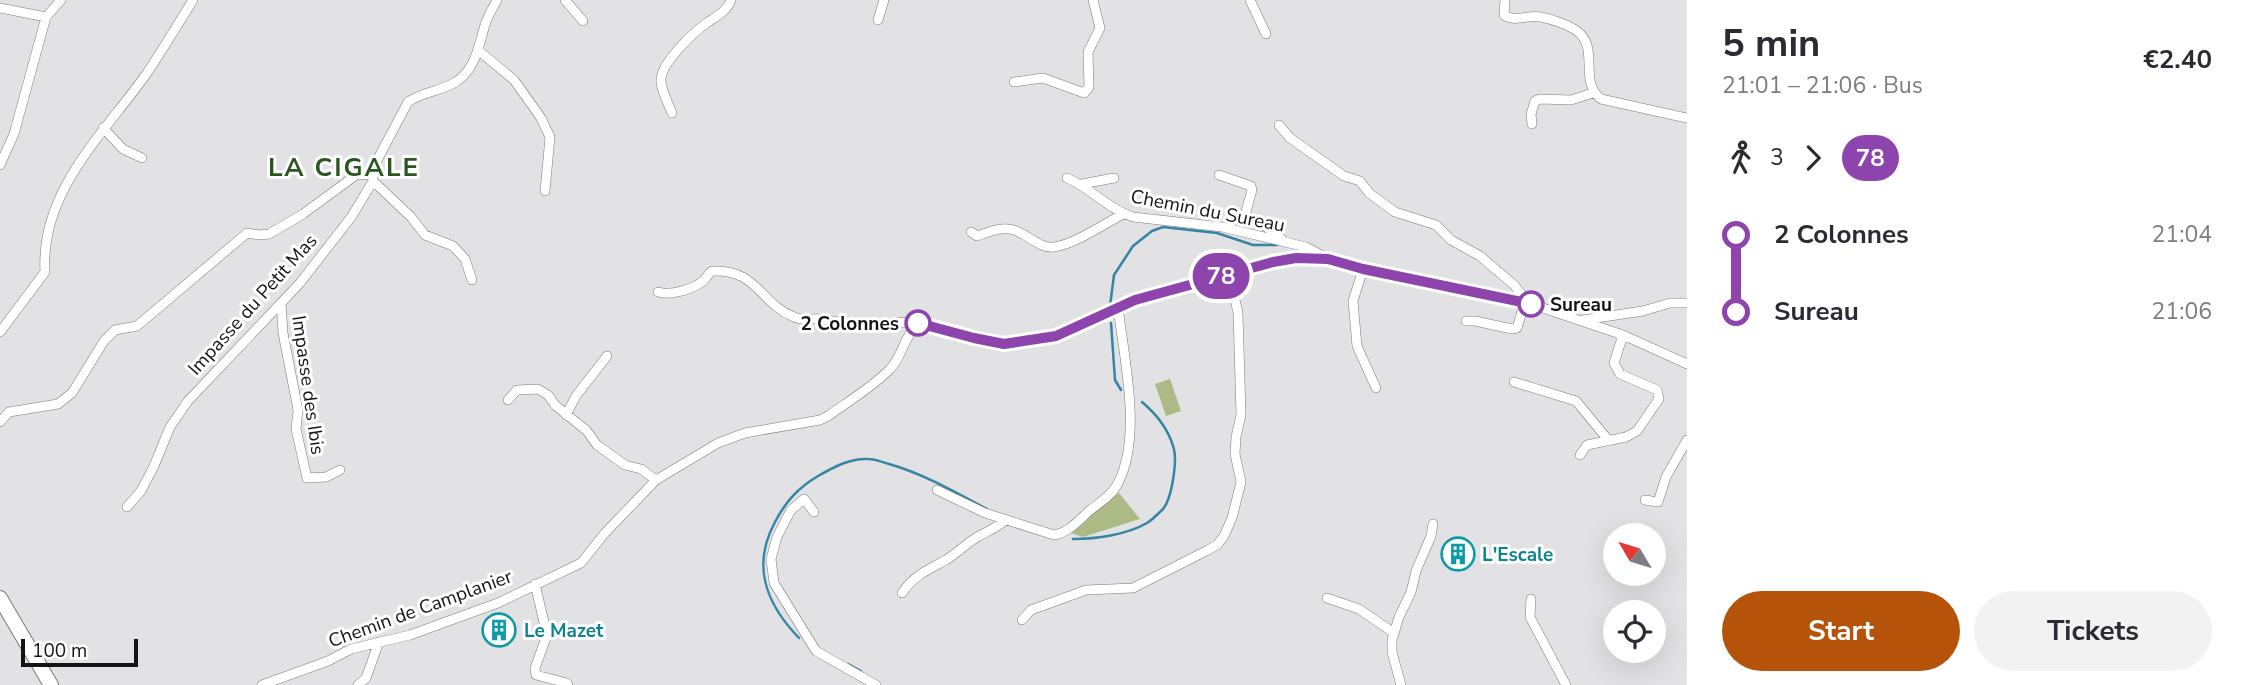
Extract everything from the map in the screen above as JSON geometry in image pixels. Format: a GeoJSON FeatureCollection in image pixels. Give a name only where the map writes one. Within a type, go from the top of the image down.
{"type":"FeatureCollection","features":[{"type":"Feature","properties":{"kind":"main road"},"geometry":{"type":"LineString","coordinates":[[0,598],[51,685]]}},
{"type":"Feature","properties":{"kind":"main road"},"geometry":{"type":"LineString","coordinates":[[0,615],[43,685]]}},
{"type":"Feature","properties":{"kind":"street"},"geometry":{"type":"LineString","coordinates":[[0,165],[14,134],[46,17],[61,0]]}},
{"type":"Feature","properties":{"kind":"street"},"geometry":{"type":"LineString","coordinates":[[0,332],[46,272],[44,255],[48,229],[74,170],[147,73],[193,0]]}},
{"type":"Feature","properties":{"kind":"street","name":"Impasse du Petit Mas"},"geometry":{"type":"LineString","coordinates":[[127,508],[141,491],[177,416],[188,401],[300,283],[341,231],[372,178],[373,168],[408,102],[417,96],[455,83],[473,64],[479,51],[485,23],[497,0]]}},
{"type":"Feature","properties":{"kind":"street"},"geometry":{"type":"LineString","coordinates":[[565,0],[583,21]]}},
{"type":"Feature","properties":{"kind":"street"},"geometry":{"type":"LineString","coordinates":[[672,113],[661,82],[666,65],[705,24],[724,11],[731,0]]}},
{"type":"Feature","properties":{"kind":"street"},"geometry":{"type":"LineString","coordinates":[[878,20],[884,0]]}},
{"type":"Feature","properties":{"kind":"street"},"geometry":{"type":"LineString","coordinates":[[1014,82],[1043,78],[1084,93],[1089,87],[1088,52],[1100,27],[1093,0]]}},
{"type":"Feature","properties":{"kind":"street"},"geometry":{"type":"LineString","coordinates":[[1250,0],[1266,34]]}},
{"type":"Feature","properties":{"kind":"street"},"geometry":{"type":"LineString","coordinates":[[1506,0],[1504,15],[1511,19],[1540,16],[1576,30],[1585,39],[1590,82],[1593,93],[1601,99],[1687,118]]}},
{"type":"Feature","properties":{"kind":"street"},"geometry":{"type":"LineString","coordinates":[[0,8],[46,17]]}},
{"type":"Feature","properties":{"kind":"street"},"geometry":{"type":"LineString","coordinates":[[479,51],[514,79],[541,118],[550,137],[545,191]]}},
{"type":"Feature","properties":{"kind":"street"},"geometry":{"type":"LineString","coordinates":[[1532,124],[1531,114],[1535,101],[1571,100],[1593,93]]}},
{"type":"Feature","properties":{"kind":"street"},"geometry":{"type":"LineString","coordinates":[[1279,125],[1290,138],[1344,176],[1360,181],[1369,193],[1395,212],[1437,225],[1451,240],[1480,256],[1514,285],[1527,303]]}},
{"type":"Feature","properties":{"kind":"street"},"geometry":{"type":"LineString","coordinates":[[103,128],[123,149],[142,158]]}},
{"type":"Feature","properties":{"kind":"street"},"geometry":{"type":"LineString","coordinates":[[0,422],[9,412],[58,404],[72,393],[104,341],[115,330],[137,326],[247,233],[269,234],[303,214],[356,175],[372,178],[425,235],[453,246],[465,259],[472,281]]}},
{"type":"Feature","properties":{"kind":"street"},"geometry":{"type":"LineString","coordinates":[[1219,175],[1251,186],[1245,215],[1290,244]]}},
{"type":"Feature","properties":{"kind":"street","name":"Chemin du Sureau"},"geometry":{"type":"LineString","coordinates":[[1082,184],[1114,177]]}},
{"type":"Feature","properties":{"kind":"street","name":"Chemin du Sureau"},"geometry":{"type":"LineString","coordinates":[[1068,178],[1082,184],[1098,199],[1123,214],[1222,227],[1306,247],[1328,259]]}},
{"type":"Feature","properties":{"kind":"street"},"geometry":{"type":"LineString","coordinates":[[971,232],[977,236],[1001,229],[1014,230],[1045,246],[1054,247],[1088,234],[1123,214]]}},
{"type":"Feature","properties":{"kind":"street","name":"Chemin du Sureau"},"geometry":{"type":"LineString","coordinates":[[1290,244],[1299,247],[1308,257]]}},
{"type":"Feature","properties":{"kind":"street","name":"Chemin du Sureau"},"geometry":{"type":"LineString","coordinates":[[1290,244],[1296,258]]}},
{"type":"Feature","properties":{"kind":"street"},"geometry":{"type":"LineString","coordinates":[[658,292],[674,293],[700,283],[712,271],[736,273],[748,279],[774,304],[794,317],[863,325],[905,321],[1004,344],[1056,336],[1135,300],[1229,274],[1308,257],[1328,259],[1363,269],[1527,303],[1623,335],[1687,364]]}},
{"type":"Feature","properties":{"kind":"street"},"geometry":{"type":"LineString","coordinates":[[1363,269],[1353,301],[1357,346],[1376,387]]}},
{"type":"Feature","properties":{"kind":"street"},"geometry":{"type":"LineString","coordinates":[[1022,620],[1031,610],[1086,590],[1133,588],[1217,545],[1224,536],[1232,518],[1241,482],[1235,442],[1241,415],[1238,313],[1229,274]]}},
{"type":"Feature","properties":{"kind":"street","name":"Impasse des Ibis"},"geometry":{"type":"LineString","coordinates":[[281,303],[283,333],[298,410],[296,429],[302,465],[307,478],[326,477],[340,470]]}},
{"type":"Feature","properties":{"kind":"street"},"geometry":{"type":"LineString","coordinates":[[1466,321],[1517,328],[1527,303]]}},
{"type":"Feature","properties":{"kind":"street"},"geometry":{"type":"LineString","coordinates":[[1582,321],[1670,303],[1687,303]]}},
{"type":"Feature","properties":{"kind":"street"},"geometry":{"type":"LineString","coordinates":[[937,490],[985,513],[1054,536],[1107,497],[1118,483],[1130,437],[1118,307]]}},
{"type":"Feature","properties":{"kind":"street","name":"Chemin de Camplanier"},"geometry":{"type":"LineString","coordinates":[[262,685],[328,661],[351,649],[410,635],[498,603],[581,563],[605,533],[656,480],[718,443],[745,433],[820,420],[828,416],[889,370],[909,332],[918,323]]}},
{"type":"Feature","properties":{"kind":"street"},"geometry":{"type":"LineString","coordinates":[[1580,455],[1587,445],[1626,437],[1637,431],[1659,399],[1657,390],[1620,374],[1614,363],[1623,335]]}},
{"type":"Feature","properties":{"kind":"street"},"geometry":{"type":"LineString","coordinates":[[566,415],[576,396],[607,356]]}},
{"type":"Feature","properties":{"kind":"street"},"geometry":{"type":"LineString","coordinates":[[1514,382],[1576,401],[1609,440]]}},
{"type":"Feature","properties":{"kind":"street"},"geometry":{"type":"LineString","coordinates":[[508,400],[517,390],[537,389],[548,395],[555,405],[587,431],[597,445],[625,466],[641,469],[656,480]]}},
{"type":"Feature","properties":{"kind":"street"},"geometry":{"type":"LineString","coordinates":[[1646,500],[1658,502],[1666,477],[1687,440]]}},
{"type":"Feature","properties":{"kind":"street"},"geometry":{"type":"LineString","coordinates":[[814,512],[804,499],[791,510],[777,537],[771,559],[774,583],[816,651],[876,685]]}},
{"type":"Feature","properties":{"kind":"street"},"geometry":{"type":"LineString","coordinates":[[902,593],[919,574],[1006,520]]}},
{"type":"Feature","properties":{"kind":"street"},"geometry":{"type":"LineString","coordinates":[[1401,685],[1392,652],[1394,633],[1411,592],[1433,524]]}},
{"type":"Feature","properties":{"kind":"street"},"geometry":{"type":"LineString","coordinates":[[535,584],[547,635],[535,668],[536,675],[568,685]]}},
{"type":"Feature","properties":{"kind":"street"},"geometry":{"type":"LineString","coordinates":[[1327,597],[1359,609],[1394,633]]}},
{"type":"Feature","properties":{"kind":"street"},"geometry":{"type":"LineString","coordinates":[[1531,599],[1530,617],[1537,635],[1566,685]]}},
{"type":"Feature","properties":{"kind":"street"},"geometry":{"type":"LineString","coordinates":[[358,685],[366,678],[379,642]]}},
{"type":"Feature","properties":{"kind":"green space"},"geometry":{"type":"Polygon","coordinates":[[[1170,379],[1181,411],[1166,416],[1155,384],[1170,379]]]}},
{"type":"Feature","properties":{"kind":"green space"},"geometry":{"type":"Polygon","coordinates":[[[1119,493],[1140,519],[1083,537],[1068,532],[1095,509],[1119,493]]]}},
{"type":"Feature","properties":{"kind":"waterway"},"geometry":{"type":"LineString","coordinates":[[1110,306],[1114,275],[1133,246],[1152,231],[1163,227],[1217,233],[1253,245],[1277,245]]}},
{"type":"Feature","properties":{"kind":"waterway"},"geometry":{"type":"LineString","coordinates":[[1111,323],[1115,380],[1121,390]]}},
{"type":"Feature","properties":{"kind":"waterway"},"geometry":{"type":"LineString","coordinates":[[1073,539],[1130,531],[1149,522],[1166,504],[1174,469],[1173,446],[1160,422],[1142,402]]}},
{"type":"Feature","properties":{"kind":"waterway"},"geometry":{"type":"LineString","coordinates":[[799,638],[778,612],[771,598],[763,569],[764,554],[768,538],[784,508],[793,496],[811,481],[848,462],[873,460],[927,478],[987,509]]}},
{"type":"Feature","properties":{"kind":"waterway"},"geometry":{"type":"LineString","coordinates":[[848,664],[861,671]]}},
{"type":"Feature","properties":{"kind":"bus line","name":"78"},"geometry":{"type":"LineString","coordinates":[[918,323],[1004,344],[1056,336],[1135,300],[1273,262],[1308,257],[1336,260],[1363,269],[1531,304]]}},
{"type":"Feature","properties":{"kind":"place","name":"Sureau"},"geometry":{"type":"Point","coordinates":[1531,304]}},
{"type":"Feature","properties":{"kind":"place","name":"2 Colonnes"},"geometry":{"type":"Point","coordinates":[918,323]}},
{"type":"Feature","properties":{"kind":"place","name":"L'Escale"},"geometry":{"type":"Point","coordinates":[1458,554]}},
{"type":"Feature","properties":{"kind":"place","name":"Le Mazet"},"geometry":{"type":"Point","coordinates":[499,630]}},
{"type":"Feature","properties":{"kind":"district","name":"LA CIGALE"},"geometry":{"type":"Point","coordinates":[344,167]}}]}
